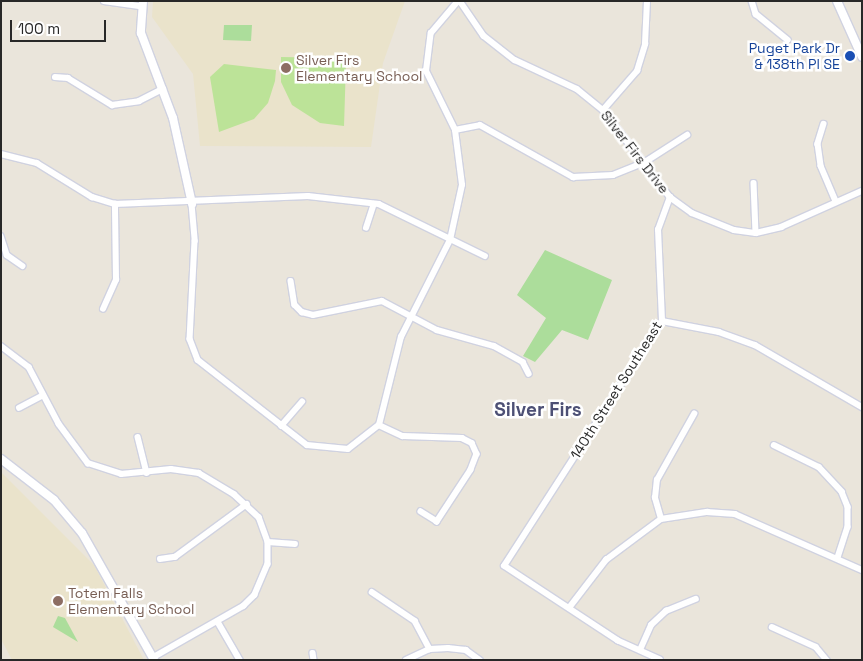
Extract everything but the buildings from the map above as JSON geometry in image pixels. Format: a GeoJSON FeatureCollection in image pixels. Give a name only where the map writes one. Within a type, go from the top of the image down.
{"type":"FeatureCollection","features":[{"type":"Feature","properties":{"kind":"street"},"geometry":{"type":"LineString","coordinates":[[104,1],[142,4],[141,33],[163,89],[192,204],[195,241],[190,339],[198,360],[210,372],[307,444],[335,450],[348,449],[379,425],[392,363],[410,314],[450,240],[462,185],[455,130],[432,88],[426,54],[431,33],[459,1]]}},
{"type":"Feature","properties":{"kind":"street","name":"Silver Firs Drive"},"geometry":{"type":"LineString","coordinates":[[459,1],[484,36],[515,60],[577,89],[603,110],[645,162],[670,197],[710,221],[756,233],[781,228],[862,191]]}},
{"type":"Feature","properties":{"kind":"street"},"geometry":{"type":"LineString","coordinates":[[603,110],[637,71],[645,44],[647,1]]}},
{"type":"Feature","properties":{"kind":"street"},"geometry":{"type":"LineString","coordinates":[[752,1],[756,14],[788,40]]}},
{"type":"Feature","properties":{"kind":"street"},"geometry":{"type":"LineString","coordinates":[[837,1],[862,57]]}},
{"type":"Feature","properties":{"kind":"street"},"geometry":{"type":"LineString","coordinates":[[55,77],[68,78],[112,105],[139,101],[163,89]]}},
{"type":"Feature","properties":{"kind":"street"},"geometry":{"type":"LineString","coordinates":[[824,124],[819,151],[836,202]]}},
{"type":"Feature","properties":{"kind":"street"},"geometry":{"type":"LineString","coordinates":[[455,130],[480,126],[573,177],[613,175],[645,162],[687,135]]}},
{"type":"Feature","properties":{"kind":"street"},"geometry":{"type":"LineString","coordinates":[[1,154],[37,163],[92,197],[114,204],[192,204],[308,196],[374,204],[485,256]]}},
{"type":"Feature","properties":{"kind":"street"},"geometry":{"type":"LineString","coordinates":[[754,183],[756,233]]}},
{"type":"Feature","properties":{"kind":"street","name":"140th Street Southeast"},"geometry":{"type":"LineString","coordinates":[[569,608],[504,566],[662,321],[658,230],[670,197]]}},
{"type":"Feature","properties":{"kind":"street"},"geometry":{"type":"LineString","coordinates":[[104,308],[116,280],[114,204]]}},
{"type":"Feature","properties":{"kind":"street"},"geometry":{"type":"LineString","coordinates":[[366,228],[374,204]]}},
{"type":"Feature","properties":{"kind":"street"},"geometry":{"type":"LineString","coordinates":[[1,236],[7,255],[23,266]]}},
{"type":"Feature","properties":{"kind":"street"},"geometry":{"type":"LineString","coordinates":[[291,281],[293,299],[302,312],[313,315],[382,301],[410,314],[437,330],[494,346],[523,362],[529,374]]}},
{"type":"Feature","properties":{"kind":"street"},"geometry":{"type":"LineString","coordinates":[[662,321],[719,332],[755,345],[862,407]]}},
{"type":"Feature","properties":{"kind":"street"},"geometry":{"type":"LineString","coordinates":[[1,346],[29,367],[43,395],[88,463],[121,474],[147,474],[171,469],[199,473],[246,504],[259,517],[268,542],[263,583],[244,606],[153,659],[82,533],[54,500],[1,459]]}},
{"type":"Feature","properties":{"kind":"street"},"geometry":{"type":"LineString","coordinates":[[19,408],[43,395]]}},
{"type":"Feature","properties":{"kind":"street"},"geometry":{"type":"LineString","coordinates":[[282,426],[302,402]]}},
{"type":"Feature","properties":{"kind":"street"},"geometry":{"type":"LineString","coordinates":[[661,519],[655,498],[657,480],[694,414]]}},
{"type":"Feature","properties":{"kind":"street"},"geometry":{"type":"LineString","coordinates":[[379,425],[403,436],[462,438],[472,443],[477,454],[452,499],[436,522],[421,512]]}},
{"type":"Feature","properties":{"kind":"street"},"geometry":{"type":"LineString","coordinates":[[138,437],[147,474]]}},
{"type":"Feature","properties":{"kind":"street"},"geometry":{"type":"LineString","coordinates":[[774,445],[819,467],[842,492],[848,507],[848,527],[838,558]]}},
{"type":"Feature","properties":{"kind":"street"},"geometry":{"type":"LineString","coordinates":[[160,559],[175,557],[246,504]]}},
{"type":"Feature","properties":{"kind":"street"},"geometry":{"type":"LineString","coordinates":[[660,660],[618,641],[569,608],[606,560],[661,519],[707,512],[735,514],[862,570]]}},
{"type":"Feature","properties":{"kind":"street"},"geometry":{"type":"LineString","coordinates":[[268,542],[295,544]]}},
{"type":"Feature","properties":{"kind":"street"},"geometry":{"type":"LineString","coordinates":[[372,592],[415,621],[430,649]]}},
{"type":"Feature","properties":{"kind":"street"},"geometry":{"type":"LineString","coordinates":[[640,650],[651,625],[666,611],[696,599]]}},
{"type":"Feature","properties":{"kind":"street"},"geometry":{"type":"LineString","coordinates":[[218,622],[240,660]]}},
{"type":"Feature","properties":{"kind":"street"},"geometry":{"type":"LineString","coordinates":[[772,627],[816,647],[827,660]]}},
{"type":"Feature","properties":{"kind":"street"},"geometry":{"type":"LineString","coordinates":[[406,660],[430,649],[466,650],[480,660]]}},
{"type":"Feature","properties":{"kind":"shaded area","name":"Silver Firs Elementary School"},"geometry":{"type":"Polygon","coordinates":[[[153,1],[405,1],[383,63],[371,147],[200,146],[193,74],[152,17],[153,1]]]}},
{"type":"Feature","properties":{"kind":"shaded area","name":"Totem Falls Elementary School"},"geometry":{"type":"Polygon","coordinates":[[[1,472],[94,565],[144,660],[12,660],[1,639],[1,472]]]}},
{"type":"Feature","properties":{"kind":"green space"},"geometry":{"type":"Polygon","coordinates":[[[224,25],[252,25],[251,41],[223,40],[224,25]]]}},
{"type":"Feature","properties":{"kind":"green space"},"geometry":{"type":"Polygon","coordinates":[[[281,57],[340,58],[346,63],[344,126],[320,123],[292,105],[281,82],[281,57]]]}},
{"type":"Feature","properties":{"kind":"green space"},"geometry":{"type":"Polygon","coordinates":[[[224,64],[276,70],[275,81],[268,103],[254,119],[219,132],[210,77],[224,64]]]}},
{"type":"Feature","properties":{"kind":"green space"},"geometry":{"type":"Polygon","coordinates":[[[545,250],[612,280],[588,340],[562,330],[535,362],[523,356],[546,318],[517,295],[545,250]]]}},
{"type":"Feature","properties":{"kind":"green space"},"geometry":{"type":"Polygon","coordinates":[[[58,616],[65,618],[78,642],[53,627],[58,616]]]}},
{"type":"Feature","properties":{"kind":"place","name":"Puget Park Dr & 138th Pl SE"},"geometry":{"type":"Point","coordinates":[850,56]}},
{"type":"Feature","properties":{"kind":"place","name":"Silver Firs Elementary School"},"geometry":{"type":"Point","coordinates":[286,68]}},
{"type":"Feature","properties":{"kind":"place","name":"Totem Falls Elementary School"},"geometry":{"type":"Point","coordinates":[58,601]}},
{"type":"Feature","properties":{"kind":"district","name":"Silver Firs"},"geometry":{"type":"Point","coordinates":[538,410]}}]}
